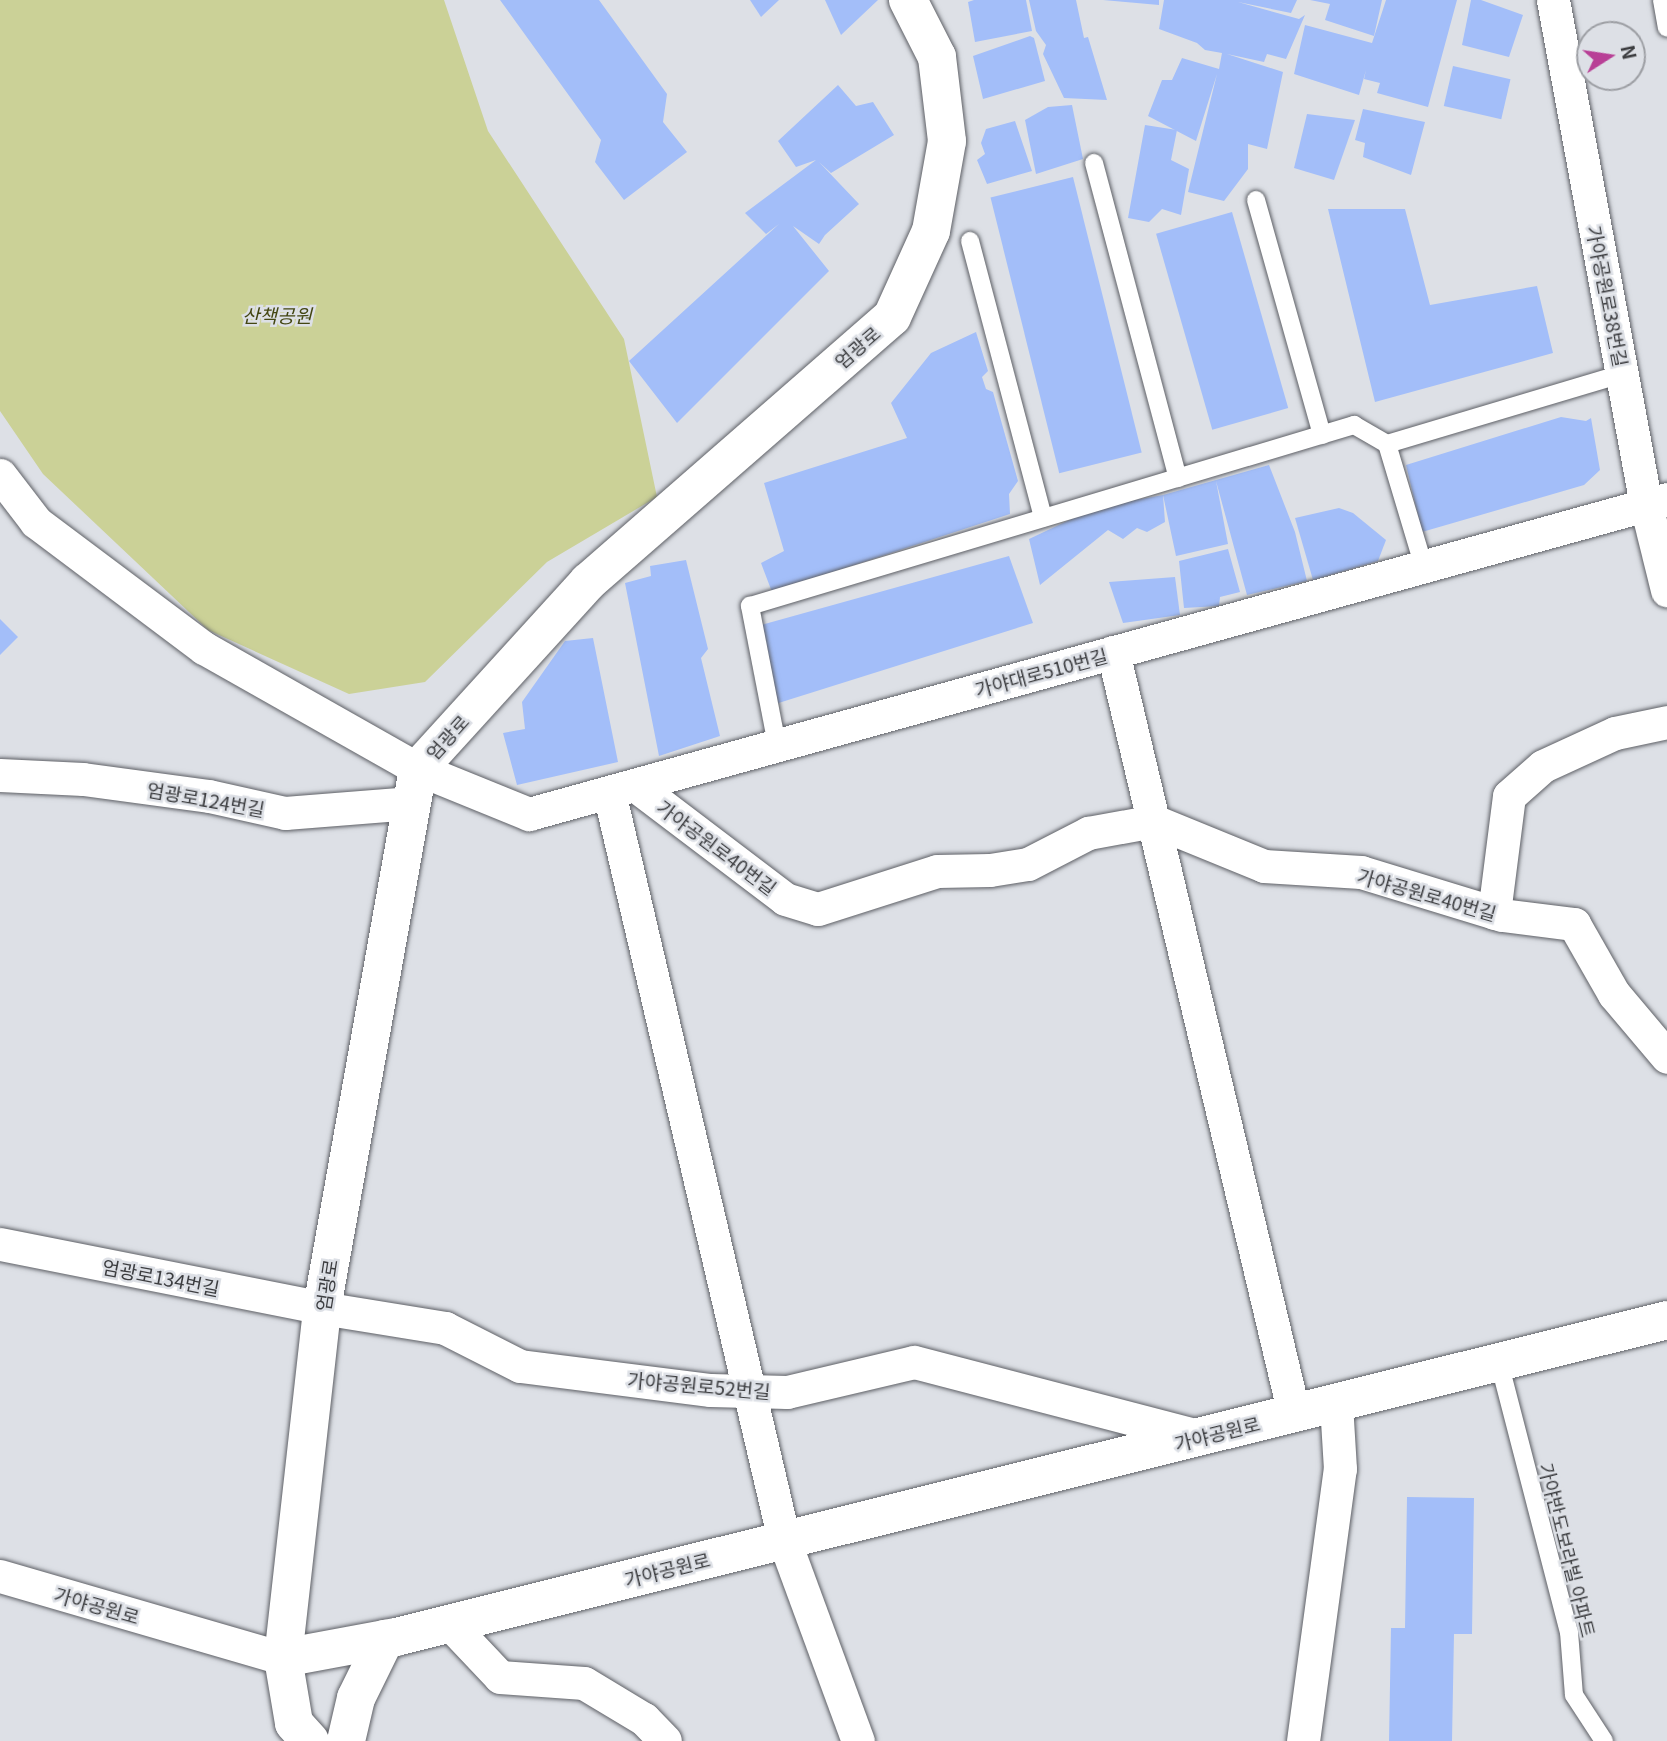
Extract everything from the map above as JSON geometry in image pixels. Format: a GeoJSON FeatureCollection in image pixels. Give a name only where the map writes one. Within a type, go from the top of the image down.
{"type":"FeatureCollection","features":[{"type":"Feature","properties":{"kind":"main road","name":"엄광로"},"geometry":{"type":"LineString","coordinates":[[310,1741],[294,1723],[283,1658],[322,1308],[415,786],[588,582],[892,317],[931,231],[947,141],[937,57],[908,0]]}},
{"type":"Feature","properties":{"kind":"main road","name":"가야공원로"},"geometry":{"type":"LineString","coordinates":[[283,1658],[385,1639],[1667,1320]]}},
{"type":"Feature","properties":{"kind":"main road"},"geometry":{"type":"LineString","coordinates":[[346,1741],[356,1698],[385,1639]]}},
{"type":"Feature","properties":{"kind":"street","name":"가야공원로38번길"},"geometry":{"type":"LineString","coordinates":[[1553,0],[1622,374],[1657,502],[1667,590]]}},
{"type":"Feature","properties":{"kind":"street","name":"가야대로510번길"},"geometry":{"type":"LineString","coordinates":[[0,475],[36,522],[204,648],[415,786],[529,814],[1657,502]]}},
{"type":"Feature","properties":{"kind":"street"},"geometry":{"type":"LineString","coordinates":[[1113,652],[1294,1414]]}},
{"type":"Feature","properties":{"kind":"street"},"geometry":{"type":"LineString","coordinates":[[1494,913],[1508,796],[1543,766],[1615,733],[1667,722]]}},
{"type":"Feature","properties":{"kind":"street","name":"엄광로124번길"},"geometry":{"type":"LineString","coordinates":[[0,775],[83,779],[209,796],[285,813],[415,786]]}},
{"type":"Feature","properties":{"kind":"street"},"geometry":{"type":"LineString","coordinates":[[622,788],[749,1390],[784,1541],[858,1741]]}},
{"type":"Feature","properties":{"kind":"street","name":"가야공원로40번길"},"geometry":{"type":"LineString","coordinates":[[622,788],[785,899],[818,909],[937,871],[990,870],[1028,864],[1087,834],[1154,821],[1264,866],[1361,872],[1494,913],[1574,924],[1614,994],[1667,1057]]}},
{"type":"Feature","properties":{"kind":"street","name":"엄광로134번길"},"geometry":{"type":"LineString","coordinates":[[0,1244],[322,1308]]}},
{"type":"Feature","properties":{"kind":"street","name":"가야공원로52번길"},"geometry":{"type":"LineString","coordinates":[[322,1308],[445,1328],[520,1366],[710,1390],[787,1392],[914,1362],[1200,1437]]}},
{"type":"Feature","properties":{"kind":"street"},"geometry":{"type":"LineString","coordinates":[[1303,1741],[1340,1469],[1336,1404]]}},
{"type":"Feature","properties":{"kind":"street","name":"가야공원로"},"geometry":{"type":"LineString","coordinates":[[0,1576],[283,1658]]}},
{"type":"Feature","properties":{"kind":"street"},"geometry":{"type":"LineString","coordinates":[[449,1623],[500,1677],[584,1683],[644,1719],[665,1741]]}},
{"type":"Feature","properties":{"kind":"lane"},"geometry":{"type":"LineString","coordinates":[[1662,0],[1667,28]]}},
{"type":"Feature","properties":{"kind":"lane"},"geometry":{"type":"LineString","coordinates":[[1094,163],[1178,478]]}},
{"type":"Feature","properties":{"kind":"lane"},"geometry":{"type":"LineString","coordinates":[[1256,200],[1322,435]]}},
{"type":"Feature","properties":{"kind":"lane"},"geometry":{"type":"LineString","coordinates":[[970,241],[1043,518]]}},
{"type":"Feature","properties":{"kind":"lane"},"geometry":{"type":"LineString","coordinates":[[1387,444],[1622,374]]}},
{"type":"Feature","properties":{"kind":"lane"},"geometry":{"type":"LineString","coordinates":[[777,745],[750,606],[1354,425],[1387,444],[1424,566]]}},
{"type":"Feature","properties":{"kind":"lane","name":"가야반도보라빌 아파트"},"geometry":{"type":"LineString","coordinates":[[1499,1362],[1569,1632],[1573,1695],[1604,1741]]}},
{"type":"Feature","properties":{"kind":"green space","name":"산책공원"},"geometry":{"type":"Polygon","coordinates":[[[0,0],[444,0],[488,131],[624,339],[657,497],[547,562],[425,682],[349,694],[208,630],[43,474],[0,411],[0,0]]]}},
{"type":"Feature","properties":{"kind":"building"},"geometry":{"type":"Polygon","coordinates":[[[500,0],[599,0],[667,94],[663,122],[687,152],[624,200],[595,162],[601,140],[500,0]]]}},
{"type":"Feature","properties":{"kind":"building"},"geometry":{"type":"Polygon","coordinates":[[[750,0],[779,0],[761,17],[750,0]]]}},
{"type":"Feature","properties":{"kind":"building"},"geometry":{"type":"Polygon","coordinates":[[[825,0],[878,0],[841,35],[825,0]]]}},
{"type":"Feature","properties":{"kind":"building"},"geometry":{"type":"Polygon","coordinates":[[[1026,0],[1032,31],[975,42],[968,2],[1026,0]]]}},
{"type":"Feature","properties":{"kind":"building"},"geometry":{"type":"Polygon","coordinates":[[[1029,0],[1076,0],[1084,38],[1088,37],[1107,100],[1064,98],[1043,54],[1046,45],[1036,31],[1029,0]]]}},
{"type":"Feature","properties":{"kind":"building"},"geometry":{"type":"Polygon","coordinates":[[[1103,0],[1159,0],[1159,5],[1103,0]]]}},
{"type":"Feature","properties":{"kind":"building"},"geometry":{"type":"Polygon","coordinates":[[[1164,0],[1297,0],[1291,13],[1238,2],[1299,19],[1305,15],[1286,59],[1267,54],[1264,62],[1227,54],[1283,72],[1267,149],[1248,144],[1248,169],[1224,201],[1188,192],[1217,74],[1196,141],[1148,116],[1162,80],[1172,80],[1182,58],[1219,69],[1222,53],[1205,50],[1197,43],[1159,29],[1164,0]]]}},
{"type":"Feature","properties":{"kind":"building"},"geometry":{"type":"Polygon","coordinates":[[[1310,0],[1382,0],[1374,36],[1325,20],[1330,4],[1310,0]]]}},
{"type":"Feature","properties":{"kind":"building"},"geometry":{"type":"Polygon","coordinates":[[[1386,0],[1457,0],[1428,107],[1377,93],[1380,83],[1364,79],[1366,70],[1359,95],[1294,74],[1305,25],[1372,43],[1386,0]]]}},
{"type":"Feature","properties":{"kind":"building"},"geometry":{"type":"Polygon","coordinates":[[[1471,0],[1481,0],[1523,15],[1509,57],[1462,45],[1471,0]]]}},
{"type":"Feature","properties":{"kind":"building"},"geometry":{"type":"Polygon","coordinates":[[[1030,36],[1034,38],[1045,81],[983,99],[973,56],[1030,36]]]}},
{"type":"Feature","properties":{"kind":"building"},"geometry":{"type":"Polygon","coordinates":[[[1453,66],[1510,79],[1501,119],[1444,106],[1453,66]]]}},
{"type":"Feature","properties":{"kind":"building"},"geometry":{"type":"Polygon","coordinates":[[[838,85],[856,106],[873,102],[894,135],[831,173],[819,162],[859,204],[825,235],[819,244],[793,226],[829,271],[677,423],[629,361],[779,224],[766,234],[745,213],[816,160],[796,167],[778,141],[838,85]]]}},
{"type":"Feature","properties":{"kind":"building"},"geometry":{"type":"Polygon","coordinates":[[[1072,105],[1083,159],[1036,174],[1025,120],[1048,107],[1072,105]]]}},
{"type":"Feature","properties":{"kind":"building"},"geometry":{"type":"Polygon","coordinates":[[[1363,109],[1425,122],[1411,175],[1363,157],[1365,143],[1355,140],[1363,109]]]}},
{"type":"Feature","properties":{"kind":"building"},"geometry":{"type":"Polygon","coordinates":[[[1307,114],[1355,120],[1334,180],[1294,168],[1307,114]]]}},
{"type":"Feature","properties":{"kind":"building"},"geometry":{"type":"Polygon","coordinates":[[[1015,121],[1032,171],[987,184],[977,160],[985,154],[981,143],[986,129],[1015,121]]]}},
{"type":"Feature","properties":{"kind":"building"},"geometry":{"type":"Polygon","coordinates":[[[1145,125],[1177,130],[1171,160],[1189,169],[1181,215],[1162,209],[1149,222],[1128,218],[1145,125]]]}},
{"type":"Feature","properties":{"kind":"building"},"geometry":{"type":"Polygon","coordinates":[[[1073,177],[1142,453],[1059,473],[991,198],[1073,177]]]}},
{"type":"Feature","properties":{"kind":"building"},"geometry":{"type":"Polygon","coordinates":[[[1328,209],[1405,209],[1430,305],[1537,286],[1553,353],[1375,402],[1328,209]]]}},
{"type":"Feature","properties":{"kind":"building"},"geometry":{"type":"Polygon","coordinates":[[[1232,212],[1288,408],[1212,430],[1156,234],[1232,212]]]}},
{"type":"Feature","properties":{"kind":"building"},"geometry":{"type":"Polygon","coordinates":[[[976,332],[988,371],[982,377],[986,389],[993,392],[1018,481],[1009,494],[1010,514],[772,592],[761,563],[784,551],[764,483],[907,438],[891,403],[931,353],[976,332]]]}},
{"type":"Feature","properties":{"kind":"building"},"geometry":{"type":"Polygon","coordinates":[[[1561,417],[1586,421],[1591,418],[1600,470],[1584,485],[1422,532],[1406,465],[1561,417]]]}},
{"type":"Feature","properties":{"kind":"building"},"geometry":{"type":"Polygon","coordinates":[[[1269,465],[1295,532],[1307,581],[1247,595],[1216,481],[1228,544],[1176,556],[1163,495],[1269,465]]]}},
{"type":"Feature","properties":{"kind":"building"},"geometry":{"type":"Polygon","coordinates":[[[1163,495],[1165,522],[1147,532],[1137,528],[1123,539],[1108,530],[1040,585],[1029,539],[1097,507],[1163,495]]]}},
{"type":"Feature","properties":{"kind":"building"},"geometry":{"type":"Polygon","coordinates":[[[1339,508],[1353,513],[1386,540],[1378,561],[1313,580],[1295,518],[1339,508]]]}},
{"type":"Feature","properties":{"kind":"building"},"geometry":{"type":"Polygon","coordinates":[[[1228,549],[1240,592],[1220,597],[1219,606],[1184,608],[1179,561],[1228,549]]]}},
{"type":"Feature","properties":{"kind":"building"},"geometry":{"type":"Polygon","coordinates":[[[1009,556],[1033,623],[769,706],[754,627],[1009,556]]]}},
{"type":"Feature","properties":{"kind":"building"},"geometry":{"type":"Polygon","coordinates":[[[686,560],[708,649],[701,658],[720,736],[659,756],[625,583],[651,576],[650,566],[686,560]]]}},
{"type":"Feature","properties":{"kind":"building"},"geometry":{"type":"Polygon","coordinates":[[[1175,577],[1180,615],[1123,623],[1109,582],[1175,577]]]}},
{"type":"Feature","properties":{"kind":"building"},"geometry":{"type":"Polygon","coordinates":[[[0,619],[18,637],[0,655],[0,619]]]}},
{"type":"Feature","properties":{"kind":"building"},"geometry":{"type":"Polygon","coordinates":[[[593,638],[618,762],[517,785],[503,733],[525,729],[522,702],[565,641],[593,638]]]}},
{"type":"Feature","properties":{"kind":"building"},"geometry":{"type":"Polygon","coordinates":[[[1407,1497],[1474,1498],[1472,1634],[1454,1634],[1452,1741],[1389,1741],[1391,1628],[1405,1628],[1407,1497]]]}}]}
